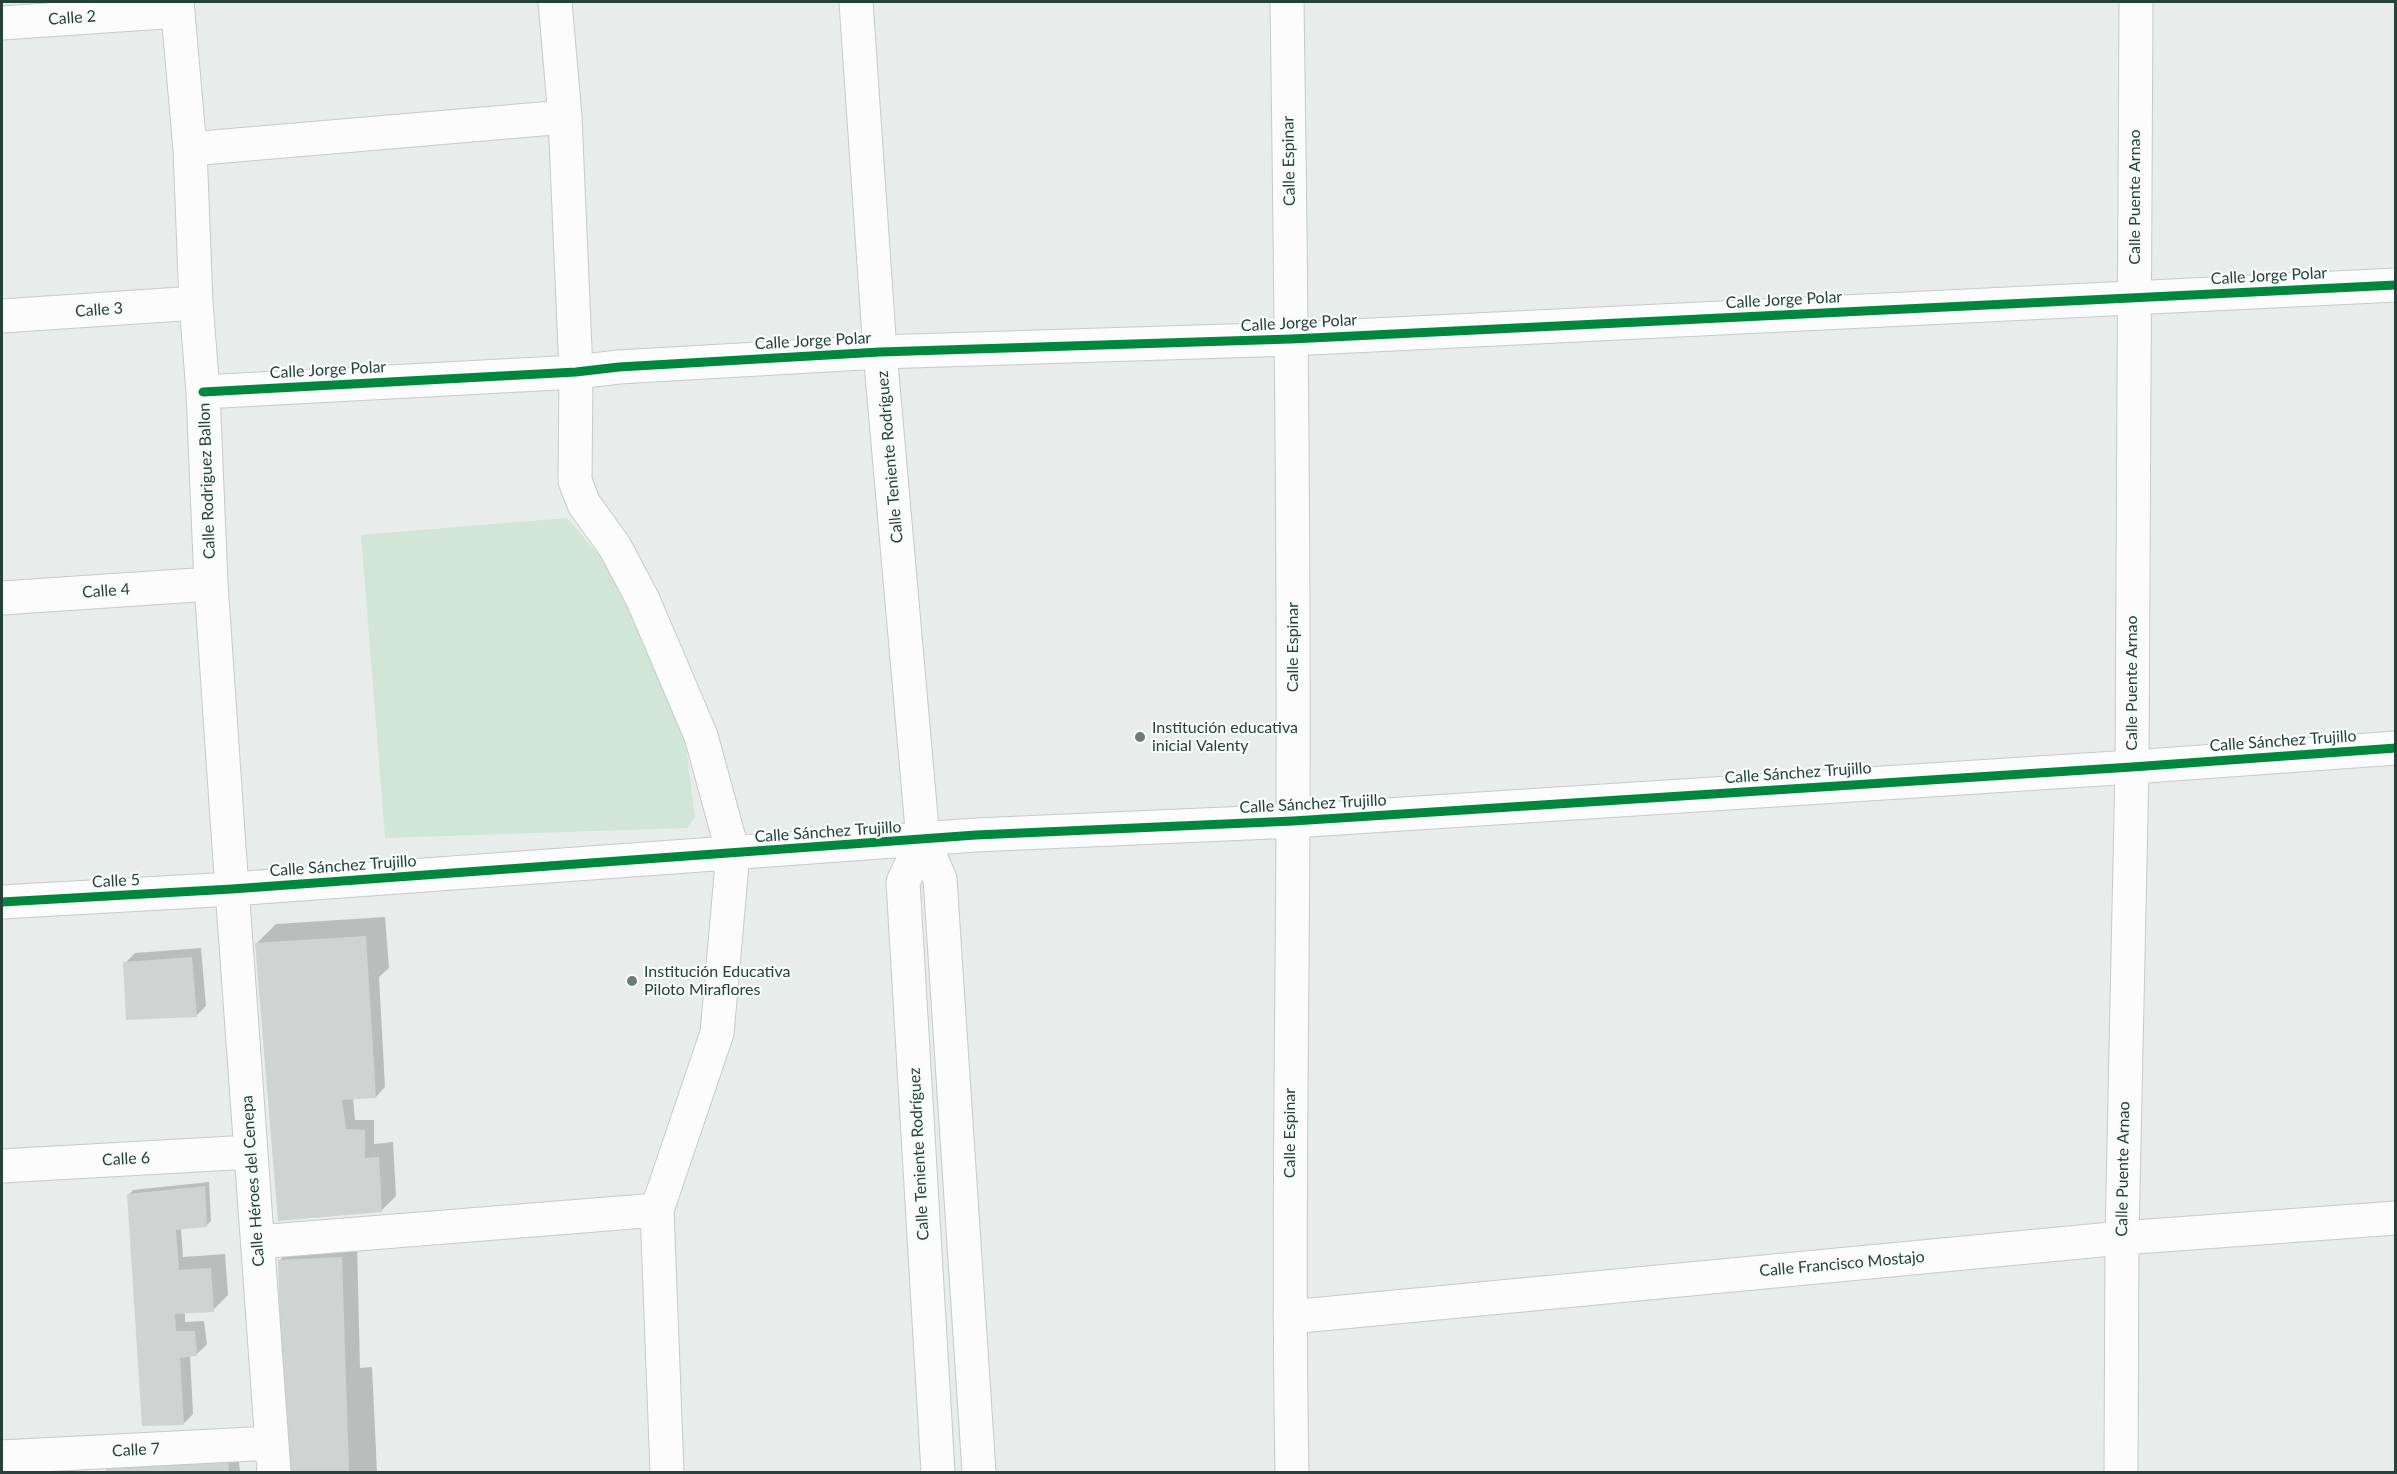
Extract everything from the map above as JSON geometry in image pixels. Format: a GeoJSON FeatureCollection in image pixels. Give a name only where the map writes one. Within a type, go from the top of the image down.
{"type":"FeatureCollection","features":[{"type":"Feature","properties":{"kind":"street"},"geometry":{"type":"LineString","coordinates":[[555,2],[565,117],[576,372],[575,481],[578,493],[615,547],[643,600],[701,736],[733,853],[717,1033],[657,1210],[667,1473]]}},
{"type":"Feature","properties":{"kind":"street","name":"Calle Teniente Rodríguez"},"geometry":{"type":"LineString","coordinates":[[856,2],[880,352],[923,840],[940,879],[979,1473]]}},
{"type":"Feature","properties":{"kind":"street","name":"Calle Espinar"},"geometry":{"type":"LineString","coordinates":[[1287,2],[1293,821],[1290,1317],[1292,1473]]}},
{"type":"Feature","properties":{"kind":"street","name":"Calle Puente Arnao"},"geometry":{"type":"LineString","coordinates":[[2121,1473],[2122,1238],[2132,767],[2136,2]]}},
{"type":"Feature","properties":{"kind":"street","name":"Calle 2"},"geometry":{"type":"LineString","coordinates":[[2,23],[177,6]]}},
{"type":"Feature","properties":{"kind":"street","name":"Calle Rodriguez Ballon"},"geometry":{"type":"LineString","coordinates":[[177,6],[190,149],[196,303],[232,889]]}},
{"type":"Feature","properties":{"kind":"street"},"geometry":{"type":"LineString","coordinates":[[190,149],[565,117]]}},
{"type":"Feature","properties":{"kind":"street","name":"Calle Jorge Polar"},"geometry":{"type":"LineString","coordinates":[[203,392],[576,372],[880,352],[1291,339],[2396,285]]}},
{"type":"Feature","properties":{"kind":"street","name":"Calle 3"},"geometry":{"type":"LineString","coordinates":[[2,316],[196,303]]}},
{"type":"Feature","properties":{"kind":"street","name":"Calle 4"},"geometry":{"type":"LineString","coordinates":[[2,598],[212,584]]}},
{"type":"Feature","properties":{"kind":"street","name":"Calle Sánchez Trujillo"},"geometry":{"type":"LineString","coordinates":[[232,889],[976,835],[1293,821],[2396,748]]}},
{"type":"Feature","properties":{"kind":"street","name":"Calle Teniente Rodríguez"},"geometry":{"type":"LineString","coordinates":[[923,840],[903,882],[938,1473]]}},
{"type":"Feature","properties":{"kind":"street","name":"Calle 5"},"geometry":{"type":"LineString","coordinates":[[2,902],[232,889]]}},
{"type":"Feature","properties":{"kind":"street","name":"Calle Héroes del Cenepa"},"geometry":{"type":"LineString","coordinates":[[232,889],[273,1458]]}},
{"type":"Feature","properties":{"kind":"street","name":"Calle 6"},"geometry":{"type":"LineString","coordinates":[[2,1166],[250,1152]]}},
{"type":"Feature","properties":{"kind":"street"},"geometry":{"type":"LineString","coordinates":[[258,1242],[657,1210]]}},
{"type":"Feature","properties":{"kind":"street","name":"Calle Francisco Mostajo"},"geometry":{"type":"LineString","coordinates":[[1290,1317],[2122,1238],[2396,1218]]}},
{"type":"Feature","properties":{"kind":"street","name":"Calle 7"},"geometry":{"type":"LineString","coordinates":[[2,1457],[273,1458]]}},
{"type":"Feature","properties":{"kind":"green space"},"geometry":{"type":"Polygon","coordinates":[[[567,518],[617,576],[685,738],[695,817],[687,828],[385,838],[361,535],[567,518]]]}},
{"type":"Feature","properties":{"kind":"building"},"geometry":{"type":"Polygon","coordinates":[[[366,936],[376,1098],[342,1100],[346,1129],[365,1130],[365,1158],[379,1157],[382,1212],[278,1221],[255,943],[366,936]]]}},
{"type":"Feature","properties":{"kind":"building"},"geometry":{"type":"Polygon","coordinates":[[[192,957],[197,1017],[126,1020],[123,962],[192,957]]]}},
{"type":"Feature","properties":{"kind":"building"},"geometry":{"type":"Polygon","coordinates":[[[205,1186],[207,1227],[176,1230],[179,1270],[211,1268],[214,1312],[175,1314],[176,1331],[195,1331],[197,1356],[180,1358],[184,1425],[142,1426],[127,1194],[205,1186]]]}},
{"type":"Feature","properties":{"kind":"building"},"geometry":{"type":"Polygon","coordinates":[[[342,1257],[349,1472],[285,1472],[278,1260],[342,1257]]]}},
{"type":"Feature","properties":{"kind":"building"},"geometry":{"type":"Polygon","coordinates":[[[228,1461],[229,1472],[106,1472],[106,1468],[228,1461]]]}},
{"type":"Feature","properties":{"kind":"cycle path"},"geometry":{"type":"LineString","coordinates":[[203,392],[576,372],[619,367],[880,352],[1291,339],[2396,285]]}},
{"type":"Feature","properties":{"kind":"cycle path"},"geometry":{"type":"LineString","coordinates":[[2,902],[232,889],[976,835],[1293,821],[2396,748]]}},
{"type":"Feature","properties":{"kind":"place","name":"Institución educativa inicial Valenty"},"geometry":{"type":"Point","coordinates":[1140,737]}},
{"type":"Feature","properties":{"kind":"place","name":"Institución Educativa Piloto Miraflores"},"geometry":{"type":"Point","coordinates":[632,981]}}]}
